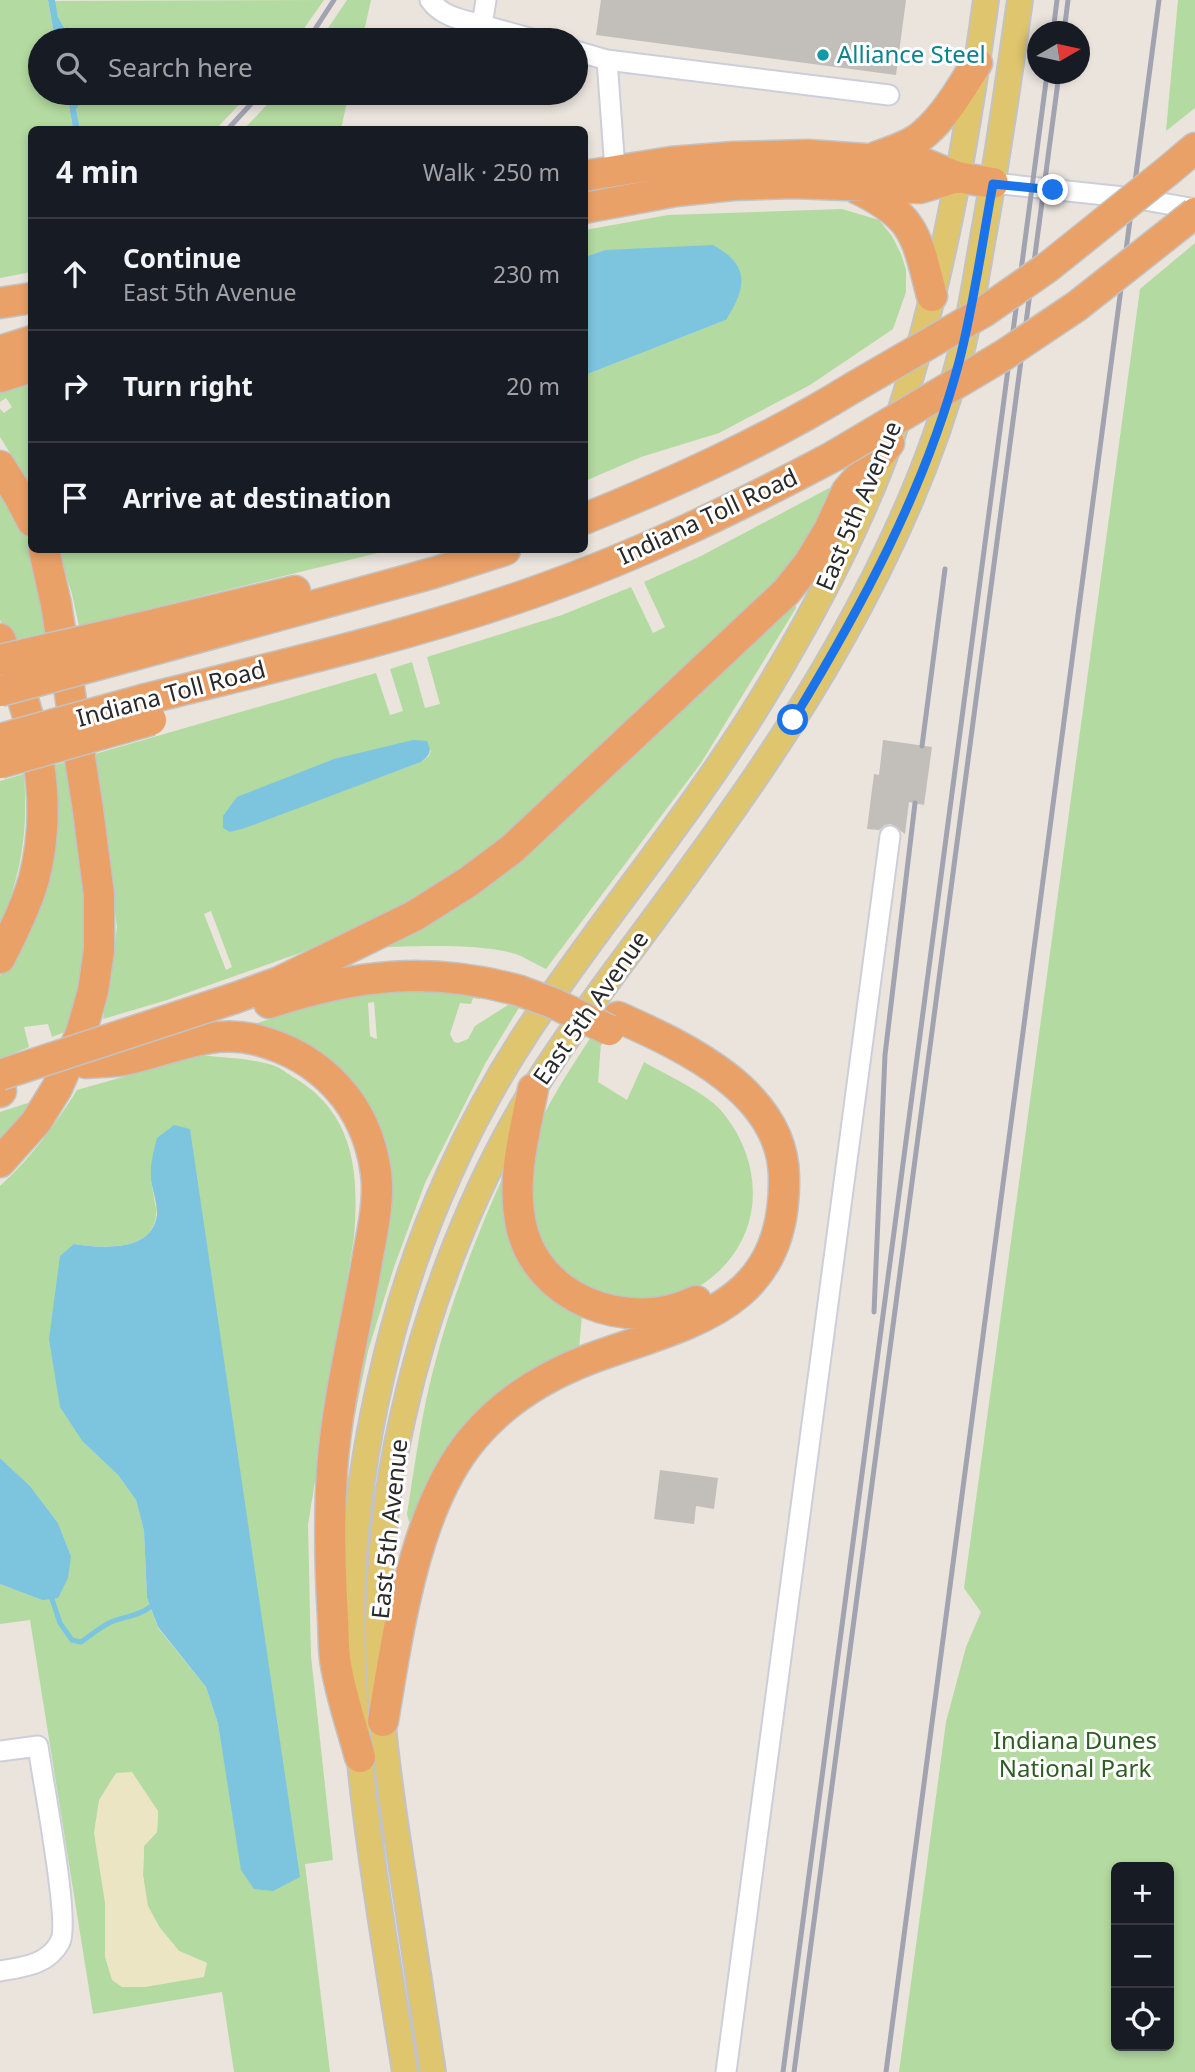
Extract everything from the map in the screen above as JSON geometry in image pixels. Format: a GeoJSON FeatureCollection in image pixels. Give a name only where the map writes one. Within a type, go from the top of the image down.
{"type":"FeatureCollection","features":[{"type":"Feature","properties":{"kind":"highway"},"geometry":{"type":"LineString","coordinates":[[873,158],[909,144],[925,134],[944,112],[977,63]]}},
{"type":"Feature","properties":{"kind":"highway","name":"Indiana Toll Road"},"geometry":{"type":"LineString","coordinates":[[588,517],[715,463],[778,432],[996,303],[1048,267],[1195,148]]}},
{"type":"Feature","properties":{"kind":"highway"},"geometry":{"type":"LineString","coordinates":[[588,175],[671,162],[808,155],[923,163],[957,177],[993,184]]}},
{"type":"Feature","properties":{"kind":"highway"},"geometry":{"type":"LineString","coordinates":[[588,192],[602,190],[613,184],[615,170]]}},
{"type":"Feature","properties":{"kind":"highway"},"geometry":{"type":"LineString","coordinates":[[588,207],[676,191],[733,185],[794,183],[920,188],[957,177]]}},
{"type":"Feature","properties":{"kind":"highway"},"geometry":{"type":"LineString","coordinates":[[849,185],[881,201],[906,222],[917,239],[932,296]]}},
{"type":"Feature","properties":{"kind":"highway","name":"Indiana Toll Road"},"geometry":{"type":"LineString","coordinates":[[0,739],[149,710],[311,657],[440,624],[541,590],[636,553],[712,519],[834,456],[1004,355],[1056,320],[1195,211]]}},
{"type":"Feature","properties":{"kind":"highway"},"geometry":{"type":"LineString","coordinates":[[0,303],[28,299]]}},
{"type":"Feature","properties":{"kind":"highway"},"geometry":{"type":"LineString","coordinates":[[0,351],[28,342]]}},
{"type":"Feature","properties":{"kind":"highway"},"geometry":{"type":"LineString","coordinates":[[0,377],[28,369]]}},
{"type":"Feature","properties":{"kind":"highway"},"geometry":{"type":"LineString","coordinates":[[0,1092],[86,1063],[238,1005],[414,916],[479,874],[553,813],[786,592],[809,563],[829,530],[847,491],[890,443]]}},
{"type":"Feature","properties":{"kind":"highway"},"geometry":{"type":"LineString","coordinates":[[0,466],[28,513]]}},
{"type":"Feature","properties":{"kind":"highway"},"geometry":{"type":"LineString","coordinates":[[0,1162],[36,1122],[57,1088],[81,1033],[93,990],[99,950],[99,895],[88,810],[56,604],[45,553]]}},
{"type":"Feature","properties":{"kind":"highway"},"geometry":{"type":"LineString","coordinates":[[0,660],[130,643],[346,579],[433,573],[496,553]]}},
{"type":"Feature","properties":{"kind":"highway"},"geometry":{"type":"LineString","coordinates":[[0,639],[21,689],[31,722],[40,763],[43,799],[41,838],[34,879],[19,920],[0,958]]}},
{"type":"Feature","properties":{"kind":"highway","name":"Indiana Toll Road"},"geometry":{"type":"LineString","coordinates":[[0,691],[130,643]]}},
{"type":"Feature","properties":{"kind":"highway"},"geometry":{"type":"LineString","coordinates":[[0,764],[149,710]]}},
{"type":"Feature","properties":{"kind":"highway"},"geometry":{"type":"LineString","coordinates":[[279,982],[336,968],[390,959],[471,963],[524,984],[545,1000],[614,1024],[702,1060],[731,1079],[749,1096],[765,1118],[777,1143],[784,1171],[785,1200],[781,1223],[769,1255],[756,1278],[734,1297],[687,1325],[589,1359],[546,1378],[507,1404],[473,1438],[451,1472],[434,1506],[419,1548],[404,1602],[383,1721]]}},
{"type":"Feature","properties":{"kind":"highway"},"geometry":{"type":"LineString","coordinates":[[0,1075],[238,1005],[355,979],[393,975],[456,977],[524,984]]}},
{"type":"Feature","properties":{"kind":"highway"},"geometry":{"type":"LineString","coordinates":[[533,1088],[520,1154],[516,1193],[520,1224],[531,1252],[546,1274],[571,1295],[600,1309],[627,1314],[657,1314],[682,1308],[704,1298],[724,1284],[754,1247],[763,1223],[766,1174],[751,1128],[736,1108],[696,1075],[614,1024]]}},
{"type":"Feature","properties":{"kind":"highway"},"geometry":{"type":"LineString","coordinates":[[86,1063],[127,1059],[195,1039],[254,1039],[283,1049],[310,1064],[332,1080],[357,1111],[370,1145],[376,1175],[375,1215],[343,1389],[334,1454],[329,1553],[335,1665],[360,1757]]}},
{"type":"Feature","properties":{"kind":"main road","name":"East 5th Avenue"},"geometry":{"type":"LineString","coordinates":[[405,2072],[360,1757],[353,1626],[353,1571],[362,1484],[374,1411],[394,1328],[441,1195],[470,1135],[529,1029],[708,784],[764,697],[817,603],[858,519],[890,443],[932,296],[957,177],[986,0]]}},
{"type":"Feature","properties":{"kind":"main road","name":"East 5th Avenue"},"geometry":{"type":"LineString","coordinates":[[433,2072],[393,1808],[383,1721],[378,1629],[382,1551],[391,1478],[403,1415],[424,1336],[472,1206],[533,1088],[607,981],[681,883],[793,720],[842,640],[889,547],[933,443],[958,362],[993,184],[1020,0]]}},
{"type":"Feature","properties":{"kind":"street"},"geometry":{"type":"LineString","coordinates":[[430,0],[436,9],[456,18],[493,28]]}},
{"type":"Feature","properties":{"kind":"street"},"geometry":{"type":"LineString","coordinates":[[482,25],[485,0]]}},
{"type":"Feature","properties":{"kind":"street"},"geometry":{"type":"LineString","coordinates":[[588,54],[607,60],[888,95]]}},
{"type":"Feature","properties":{"kind":"street"},"geometry":{"type":"LineString","coordinates":[[607,60],[615,170]]}},
{"type":"Feature","properties":{"kind":"street"},"geometry":{"type":"LineString","coordinates":[[993,184],[1133,198],[1195,211]]}},
{"type":"Feature","properties":{"kind":"street"},"geometry":{"type":"LineString","coordinates":[[726,2072],[890,836]]}},
{"type":"Feature","properties":{"kind":"street"},"geometry":{"type":"LineString","coordinates":[[0,1751],[38,1746],[63,1911],[62,1940],[52,1954],[38,1964],[0,1971]]}},
{"type":"Feature","properties":{"kind":"green space"},"geometry":{"type":"Polygon","coordinates":[[[0,0],[48,0],[53,28],[28,28],[28,105],[69,105],[72,126],[28,126],[28,273],[0,278],[0,0]]]}},
{"type":"Feature","properties":{"kind":"green space"},"geometry":{"type":"Polygon","coordinates":[[[324,0],[304,28],[64,28],[54,1],[324,0]]]}},
{"type":"Feature","properties":{"kind":"green space"},"geometry":{"type":"Polygon","coordinates":[[[347,0],[371,0],[365,28],[328,28],[347,0]]]}},
{"type":"Feature","properties":{"kind":"green space"},"geometry":{"type":"Polygon","coordinates":[[[1178,0],[1195,0],[1195,108],[1166,131],[1178,0]]]}},
{"type":"Feature","properties":{"kind":"green space"},"geometry":{"type":"Polygon","coordinates":[[[79,105],[239,105],[219,126],[79,126],[76,109],[79,105]]]}},
{"type":"Feature","properties":{"kind":"green space"},"geometry":{"type":"Polygon","coordinates":[[[267,105],[346,105],[342,126],[247,126],[267,105]]]}},
{"type":"Feature","properties":{"kind":"green space"},"geometry":{"type":"Polygon","coordinates":[[[842,209],[879,220],[892,236],[901,254],[906,270],[906,292],[893,329],[810,385],[719,433],[641,457],[588,480],[588,374],[726,320],[605,250],[588,256],[588,229],[668,215],[842,209]]]}},
{"type":"Feature","properties":{"kind":"green space","name":"Indiana Dunes National Park"},"geometry":{"type":"Polygon","coordinates":[[[1195,243],[1195,2072],[899,2072],[946,1722],[966,1647],[981,1612],[964,1588],[1140,289],[1195,243]]]}},
{"type":"Feature","properties":{"kind":"green space"},"geometry":{"type":"Polygon","coordinates":[[[28,385],[28,482],[0,437],[0,409],[4,413],[12,407],[6,398],[0,402],[0,393],[28,385]]]}},
{"type":"Feature","properties":{"kind":"green space"},"geometry":{"type":"Polygon","coordinates":[[[0,486],[28,538],[28,553],[33,553],[49,632],[13,640],[0,620],[0,486]]]}},
{"type":"Feature","properties":{"kind":"green space"},"geometry":{"type":"Polygon","coordinates":[[[833,486],[808,537],[775,582],[500,841],[446,879],[378,921],[300,953],[167,1000],[103,1019],[117,927],[95,754],[376,673],[390,715],[403,711],[390,669],[412,662],[425,708],[440,704],[427,657],[562,615],[631,587],[653,633],[665,627],[644,582],[701,556],[833,486]],[[431,750],[230,832],[421,762],[429,756],[431,750]],[[211,911],[204,914],[226,970],[232,967],[211,911]]]}},
{"type":"Feature","properties":{"kind":"green space"},"geometry":{"type":"Polygon","coordinates":[[[59,553],[378,553],[79,626],[59,553]]]}},
{"type":"Feature","properties":{"kind":"green space"},"geometry":{"type":"Polygon","coordinates":[[[795,600],[796,608],[701,763],[546,969],[521,956],[492,949],[456,946],[389,947],[388,941],[795,600]]]}},
{"type":"Feature","properties":{"kind":"green space"},"geometry":{"type":"Polygon","coordinates":[[[69,761],[89,907],[89,948],[70,1030],[52,1037],[48,1024],[24,1027],[29,1047],[0,1059],[0,976],[23,931],[57,797],[55,765],[69,761]]]}},
{"type":"Feature","properties":{"kind":"green space"},"geometry":{"type":"Polygon","coordinates":[[[24,774],[22,852],[14,887],[0,926],[0,781],[24,774]]]}},
{"type":"Feature","properties":{"kind":"green space"},"geometry":{"type":"Polygon","coordinates":[[[437,990],[481,995],[480,999],[473,998],[471,1004],[460,1003],[450,1034],[454,1042],[458,1043],[468,1039],[475,1026],[511,1003],[520,1006],[486,1062],[425,1183],[394,1267],[368,1351],[349,1444],[380,1226],[364,1112],[244,1027],[349,995],[437,990]],[[374,1002],[368,1003],[370,1036],[377,1039],[374,1002]]]}},
{"type":"Feature","properties":{"kind":"green space"},"geometry":{"type":"Polygon","coordinates":[[[591,1037],[601,1043],[598,1082],[627,1100],[644,1062],[687,1085],[724,1114],[741,1141],[750,1169],[753,1197],[748,1224],[737,1249],[720,1270],[696,1288],[667,1300],[615,1297],[577,1284],[558,1267],[532,1224],[528,1160],[532,1145],[554,1096],[591,1037]]]}},
{"type":"Feature","properties":{"kind":"green space"},"geometry":{"type":"Polygon","coordinates":[[[200,1055],[257,1061],[281,1069],[317,1095],[342,1129],[349,1149],[354,1170],[354,1237],[308,1525],[311,1656],[333,1860],[305,1864],[330,2072],[234,2072],[222,1992],[93,2014],[30,1620],[0,1624],[0,1584],[42,1600],[71,1556],[58,1523],[30,1486],[0,1458],[0,1186],[42,1141],[77,1090],[200,1055]],[[156,1209],[154,1225],[147,1235],[137,1241],[112,1246],[74,1244],[83,1442],[118,1475],[136,1500],[144,1531],[147,1598],[158,1628],[206,1687],[218,1724],[230,1795],[273,1891],[156,1209]],[[149,1799],[105,1903],[105,1957],[207,1963],[179,1951],[160,1928],[147,1906],[143,1875],[144,1846],[157,1832],[158,1811],[149,1799]]]}},
{"type":"Feature","properties":{"kind":"green space"},"geometry":{"type":"Polygon","coordinates":[[[43,1098],[0,1150],[0,1112],[43,1098]]]}},
{"type":"Feature","properties":{"kind":"green space"},"geometry":{"type":"Polygon","coordinates":[[[505,1172],[505,1205],[582,1315],[579,1348],[409,1522],[407,1514],[429,1385],[465,1268],[505,1172]]]}},
{"type":"Feature","properties":{"kind":"sand"},"geometry":{"type":"Polygon","coordinates":[[[132,1772],[158,1811],[157,1832],[144,1846],[143,1875],[148,1906],[160,1928],[179,1951],[207,1963],[204,1977],[145,1987],[122,1987],[112,1980],[105,1957],[105,1903],[94,1833],[99,1800],[116,1773],[132,1772]]]}},
{"type":"Feature","properties":{"kind":"water"},"geometry":{"type":"Polygon","coordinates":[[[48,0],[55,0],[58,17],[64,28],[53,28],[48,0]]]}},
{"type":"Feature","properties":{"kind":"water"},"geometry":{"type":"Polygon","coordinates":[[[69,105],[79,105],[76,109],[79,126],[72,126],[69,105]]]}},
{"type":"Feature","properties":{"kind":"water"},"geometry":{"type":"Polygon","coordinates":[[[713,245],[734,261],[739,269],[741,287],[738,297],[726,320],[588,374],[588,256],[605,250],[713,245]]]}},
{"type":"Feature","properties":{"kind":"water"},"geometry":{"type":"Polygon","coordinates":[[[413,740],[427,741],[429,745],[430,751],[421,762],[245,828],[230,832],[223,828],[223,816],[237,797],[334,759],[413,740]]]}},
{"type":"Feature","properties":{"kind":"water"},"geometry":{"type":"Polygon","coordinates":[[[174,1125],[190,1129],[300,1877],[273,1891],[254,1889],[241,1870],[218,1724],[206,1687],[158,1627],[147,1598],[144,1531],[136,1500],[118,1475],[83,1442],[60,1407],[49,1339],[60,1256],[74,1244],[111,1247],[136,1242],[146,1236],[153,1227],[157,1209],[151,1181],[152,1157],[157,1138],[174,1125]]]}},
{"type":"Feature","properties":{"kind":"water"},"geometry":{"type":"Polygon","coordinates":[[[0,1458],[30,1486],[58,1523],[71,1556],[68,1578],[58,1598],[42,1600],[0,1584],[0,1458]]]}},
{"type":"Feature","properties":{"kind":"building","name":"Alliance Steel"},"geometry":{"type":"Polygon","coordinates":[[[601,0],[906,0],[896,75],[596,35],[601,0]]]}},
{"type":"Feature","properties":{"kind":"building"},"geometry":{"type":"Polygon","coordinates":[[[883,740],[932,747],[924,805],[909,802],[905,834],[891,824],[879,830],[867,829],[874,774],[879,775],[883,740]]]}},
{"type":"Feature","properties":{"kind":"building"},"geometry":{"type":"Polygon","coordinates":[[[660,1470],[718,1478],[714,1509],[696,1506],[694,1524],[654,1519],[660,1470]]]}},
{"type":"Feature","properties":{"kind":"waterway"},"geometry":{"type":"LineString","coordinates":[[52,1599],[60,1623],[72,1640],[81,1642],[109,1623],[150,1607]]}},
{"type":"Feature","properties":{"kind":"railway"},"geometry":{"type":"LineString","coordinates":[[316,28],[334,0]]}},
{"type":"Feature","properties":{"kind":"railway"},"geometry":{"type":"LineString","coordinates":[[1054,21],[1057,0]]}},
{"type":"Feature","properties":{"kind":"railway"},"geometry":{"type":"LineString","coordinates":[[1065,21],[1068,0]]}},
{"type":"Feature","properties":{"kind":"railway"},"geometry":{"type":"LineString","coordinates":[[886,2072],[1159,0]]}},
{"type":"Feature","properties":{"kind":"railway"},"geometry":{"type":"LineString","coordinates":[[783,2072],[1046,84]]}},
{"type":"Feature","properties":{"kind":"railway"},"geometry":{"type":"LineString","coordinates":[[794,2072],[1058,84]]}},
{"type":"Feature","properties":{"kind":"railway"},"geometry":{"type":"LineString","coordinates":[[231,126],[250,105]]}},
{"type":"Feature","properties":{"kind":"railway"},"geometry":{"type":"LineString","coordinates":[[922,746],[945,569]]}},
{"type":"Feature","properties":{"kind":"railway"},"geometry":{"type":"LineString","coordinates":[[874,1312],[885,1055],[915,803]]}},
{"type":"Feature","properties":{"kind":"place","name":"Alliance Steel"},"geometry":{"type":"Point","coordinates":[823,55]}},
{"type":"Feature","properties":{"kind":"route"},"geometry":{"type":"LineString","coordinates":[[793,720],[842,640],[895,535],[933,443],[958,362],[993,184],[1053,190]]}}]}
